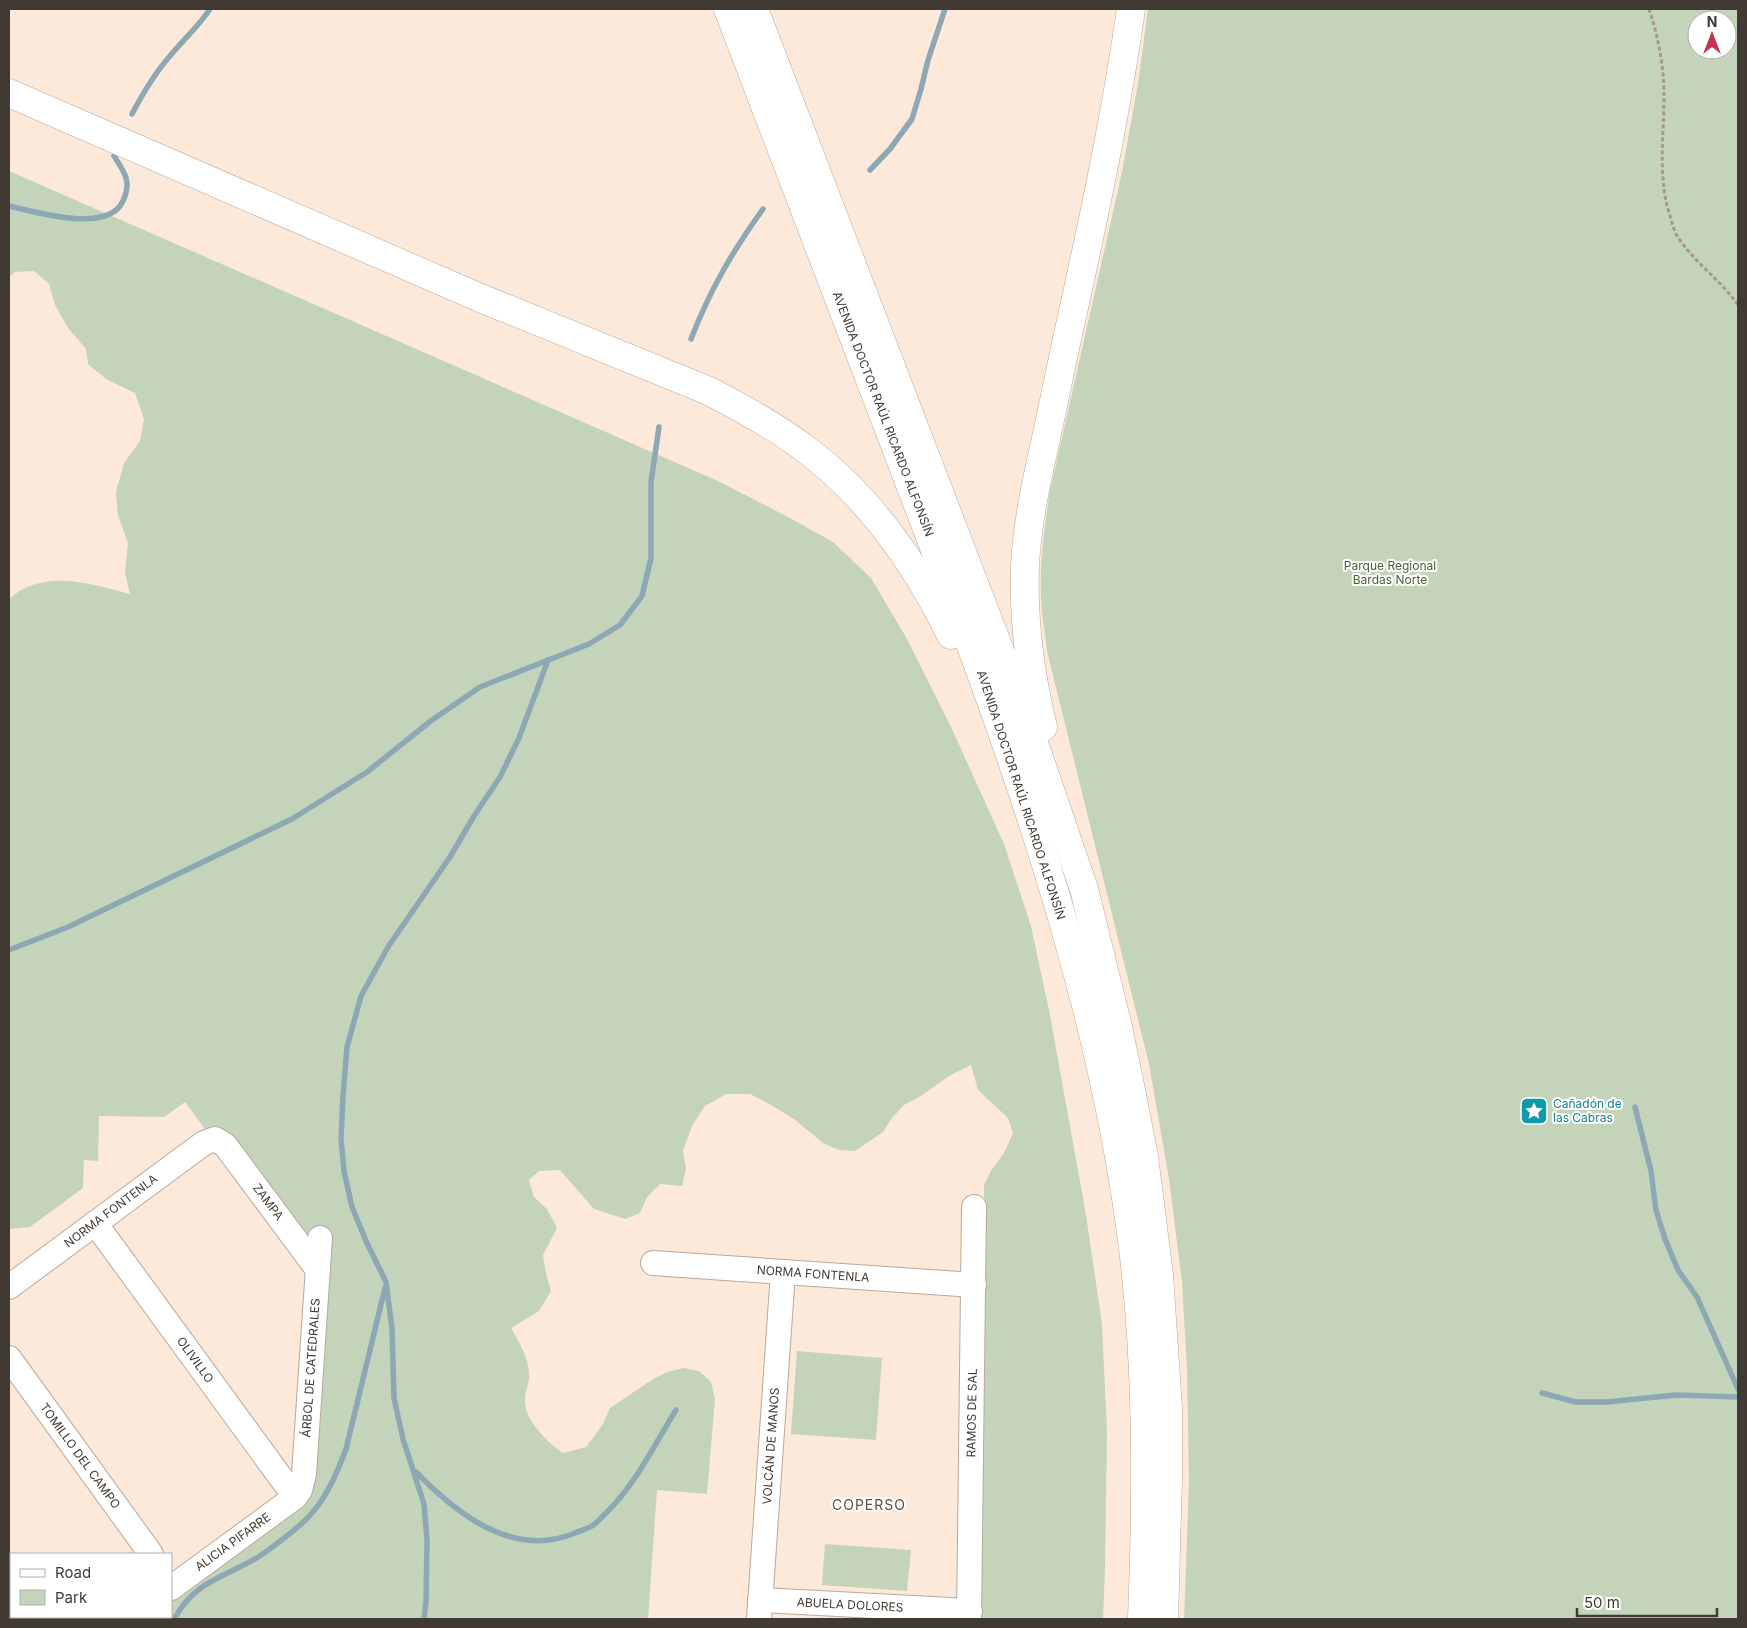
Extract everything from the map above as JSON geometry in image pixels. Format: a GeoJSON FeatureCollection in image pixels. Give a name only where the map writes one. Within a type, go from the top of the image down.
{"type":"FeatureCollection","features":[{"type":"Feature","properties":{"kind":"highway","name":"AVENIDA DOCTOR RAÚL RICARDO ALFONSÍN"},"geometry":{"type":"LineString","coordinates":[[728,9],[960,615],[1017,774],[1086,1002],[1111,1116],[1130,1227],[1137,1285],[1144,1403],[1145,1521],[1142,1619]]}},
{"type":"Feature","properties":{"kind":"highway","name":"AVENIDA DOCTOR RAÚL RICARDO ALFONSÍN"},"geometry":{"type":"LineString","coordinates":[[754,9],[1023,711],[1084,888],[1118,1027],[1132,1094],[1144,1157],[1159,1275],[1168,1408],[1164,1619]]}},
{"type":"Feature","properties":{"kind":"highway"},"geometry":{"type":"LineString","coordinates":[[1084,888],[1034,683],[1027,643],[1025,565],[1038,473],[1100,188],[1122,75],[1130,9]]}},
{"type":"Feature","properties":{"kind":"highway"},"geometry":{"type":"LineString","coordinates":[[9,93],[478,297],[709,391],[750,413],[804,448],[832,471],[867,508],[901,551],[920,579],[938,610],[1017,774]]}},
{"type":"Feature","properties":{"kind":"street","name":"NORMA FONTENLA"},"geometry":{"type":"LineString","coordinates":[[9,1287],[204,1143],[215,1139]]}},
{"type":"Feature","properties":{"kind":"street","name":"ZAMPA"},"geometry":{"type":"LineString","coordinates":[[215,1139],[225,1145],[318,1270]]}},
{"type":"Feature","properties":{"kind":"street","name":"RAMOS DE SAL"},"geometry":{"type":"LineString","coordinates":[[970,1615],[974,1207]]}},
{"type":"Feature","properties":{"kind":"street","name":"OLIVILLO"},"geometry":{"type":"LineString","coordinates":[[95,1223],[295,1497]]}},
{"type":"Feature","properties":{"kind":"street","name":"ÁRBOL DE CATEDRALES"},"geometry":{"type":"LineString","coordinates":[[295,1497],[300,1490],[304,1474],[320,1238]]}},
{"type":"Feature","properties":{"kind":"street","name":"NORMA FONTENLA"},"geometry":{"type":"LineString","coordinates":[[653,1264],[974,1285]]}},
{"type":"Feature","properties":{"kind":"street","name":"VOLCÁN DE MANOS"},"geometry":{"type":"LineString","coordinates":[[759,1610],[783,1272]]}},
{"type":"Feature","properties":{"kind":"street","name":"TOMILLO DEL CAMPO"},"geometry":{"type":"LineString","coordinates":[[9,1358],[150,1553]]}},
{"type":"Feature","properties":{"kind":"street","name":"ALICIA PIFARRE"},"geometry":{"type":"LineString","coordinates":[[172,1585],[295,1497]]}},
{"type":"Feature","properties":{"kind":"street","name":"ABUELA DOLORES"},"geometry":{"type":"LineString","coordinates":[[759,1610],[970,1615]]}},
{"type":"Feature","properties":{"kind":"path"},"geometry":{"type":"LineString","coordinates":[[1649,9],[1658,42],[1664,92],[1662,159],[1667,207],[1675,233],[1696,260],[1718,281],[1738,305]]}},
{"type":"Feature","properties":{"kind":"green space","name":"Parque Regional Bardas Norte"},"geometry":{"type":"Polygon","coordinates":[[[1148,9],[1738,9],[1738,1619],[1184,1619],[1189,1483],[1187,1369],[1182,1282],[1169,1179],[1149,1064],[1047,651],[1041,597],[1042,551],[1050,491],[1122,172],[1138,84],[1148,9]]]}},
{"type":"Feature","properties":{"kind":"green space"},"geometry":{"type":"Polygon","coordinates":[[[9,171],[718,481],[833,542],[871,578],[907,639],[952,729],[1004,844],[1031,926],[1050,1015],[1086,1215],[1102,1324],[1107,1432],[1103,1619],[980,1619],[984,1185],[992,1169],[1004,1153],[1013,1133],[1008,1118],[978,1090],[971,1065],[949,1076],[921,1096],[904,1105],[883,1132],[855,1151],[839,1150],[823,1143],[794,1119],[750,1094],[726,1094],[705,1106],[692,1126],[683,1151],[686,1169],[682,1186],[660,1184],[647,1197],[640,1213],[625,1219],[594,1209],[560,1170],[539,1171],[529,1180],[534,1197],[547,1209],[557,1228],[543,1255],[551,1291],[539,1311],[511,1328],[523,1350],[529,1369],[525,1406],[532,1422],[543,1436],[563,1453],[586,1447],[603,1424],[610,1408],[653,1379],[667,1372],[683,1368],[699,1371],[711,1382],[715,1399],[707,1494],[657,1490],[648,1619],[145,1619],[172,1618],[172,1599],[306,1502],[312,1493],[309,1242],[228,1133],[215,1127],[205,1129],[185,1102],[164,1117],[99,1116],[98,1161],[84,1160],[83,1188],[30,1227],[9,1229],[9,599],[23,589],[52,581],[83,583],[130,594],[125,573],[128,543],[118,515],[116,492],[124,463],[140,441],[144,419],[135,393],[106,379],[88,364],[86,349],[68,328],[55,305],[49,284],[34,271],[15,272],[9,277],[9,171]]]}},
{"type":"Feature","properties":{"kind":"green space"},"geometry":{"type":"Polygon","coordinates":[[[797,1351],[882,1358],[876,1440],[791,1434],[797,1351]]]}},
{"type":"Feature","properties":{"kind":"green space"},"geometry":{"type":"Polygon","coordinates":[[[825,1544],[911,1550],[907,1591],[822,1585],[825,1544]]]}},
{"type":"Feature","properties":{"kind":"waterway"},"geometry":{"type":"LineString","coordinates":[[132,114],[159,70],[210,9]]}},
{"type":"Feature","properties":{"kind":"waterway"},"geometry":{"type":"LineString","coordinates":[[870,170],[890,149],[912,119],[928,60],[945,9]]}},
{"type":"Feature","properties":{"kind":"waterway"},"geometry":{"type":"LineString","coordinates":[[9,206],[70,218],[87,219],[103,217],[115,211],[126,194],[126,178],[114,156]]}},
{"type":"Feature","properties":{"kind":"waterway"},"geometry":{"type":"LineString","coordinates":[[691,339],[722,272],[763,209]]}},
{"type":"Feature","properties":{"kind":"waterway"},"geometry":{"type":"LineString","coordinates":[[9,950],[68,927],[292,819],[367,772],[432,720],[480,687],[589,644],[620,625],[642,596],[651,558],[651,482],[659,427]]}},
{"type":"Feature","properties":{"kind":"waterway"},"geometry":{"type":"LineString","coordinates":[[424,1619],[427,1541],[424,1504],[403,1439],[394,1398],[392,1328],[386,1282],[352,1207],[344,1171],[341,1139],[347,1047],[361,996],[388,947],[450,857],[500,777],[519,738],[548,660]]}},
{"type":"Feature","properties":{"kind":"waterway"},"geometry":{"type":"LineString","coordinates":[[1635,1107],[1651,1171],[1656,1210],[1665,1239],[1678,1270],[1697,1297],[1738,1389]]}},
{"type":"Feature","properties":{"kind":"waterway"},"geometry":{"type":"LineString","coordinates":[[174,1619],[182,1606],[200,1589],[255,1559],[293,1531],[318,1506],[328,1491],[346,1449],[385,1288]]}},
{"type":"Feature","properties":{"kind":"waterway"},"geometry":{"type":"LineString","coordinates":[[1542,1393],[1576,1402],[1607,1402],[1676,1395],[1738,1397]]}},
{"type":"Feature","properties":{"kind":"waterway"},"geometry":{"type":"LineString","coordinates":[[416,1472],[449,1503],[468,1517],[488,1528],[508,1536],[530,1540],[552,1540],[590,1527],[617,1502],[636,1477],[676,1410]]}},
{"type":"Feature","properties":{"kind":"place","name":"Cañadón de las Cabras"},"geometry":{"type":"Point","coordinates":[1534,1111]}},
{"type":"Feature","properties":{"kind":"district","name":"COPERSO"},"geometry":{"type":"Point","coordinates":[869,1505]}}]}
